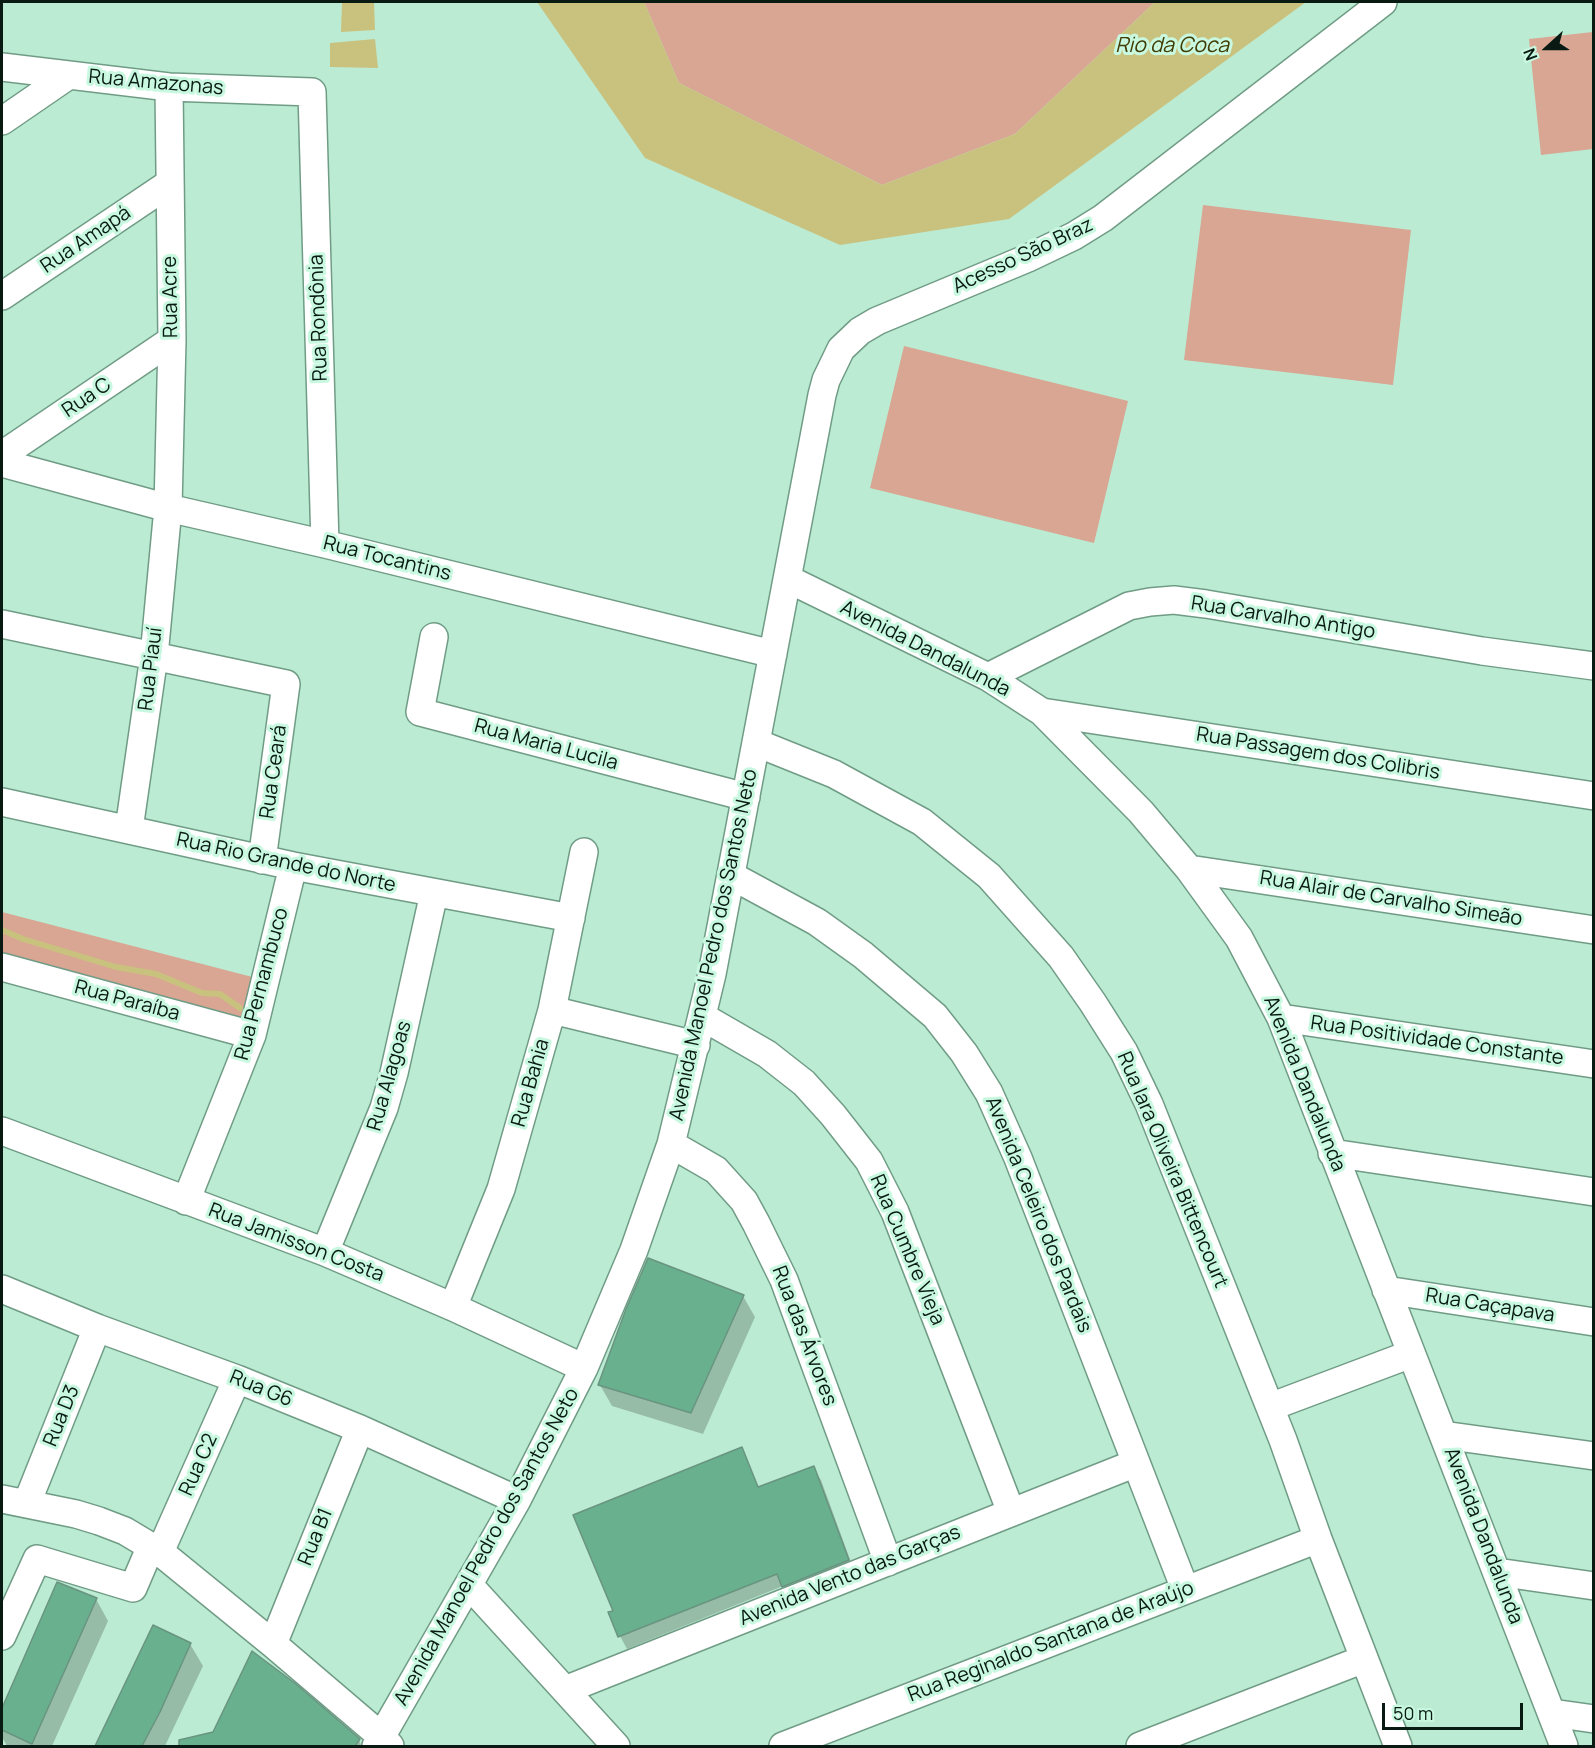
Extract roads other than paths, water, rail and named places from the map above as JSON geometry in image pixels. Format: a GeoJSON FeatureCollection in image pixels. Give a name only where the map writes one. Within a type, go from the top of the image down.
{"type":"FeatureCollection","features":[{"type":"Feature","properties":{"kind":"street","name":"Acesso São Braz"},"geometry":{"type":"LineString","coordinates":[[788,579],[822,395],[826,380],[841,349],[877,321],[1028,258],[1074,236],[1103,218],[1383,2]]}},
{"type":"Feature","properties":{"kind":"street","name":"Rua Amazonas"},"geometry":{"type":"LineString","coordinates":[[2,67],[169,87],[312,92]]}},
{"type":"Feature","properties":{"kind":"street"},"geometry":{"type":"LineString","coordinates":[[2,121],[69,75]]}},
{"type":"Feature","properties":{"kind":"street","name":"Rua Acre"},"geometry":{"type":"LineString","coordinates":[[168,508],[172,340],[169,87]]}},
{"type":"Feature","properties":{"kind":"street","name":"Rua Rondônia"},"geometry":{"type":"LineString","coordinates":[[312,92],[325,544]]}},
{"type":"Feature","properties":{"kind":"street","name":"Rua Amapá"},"geometry":{"type":"LineString","coordinates":[[2,296],[170,183]]}},
{"type":"Feature","properties":{"kind":"street","name":"Rua C"},"geometry":{"type":"LineString","coordinates":[[2,455],[172,340]]}},
{"type":"Feature","properties":{"kind":"street","name":"Rua Tocantins"},"geometry":{"type":"LineString","coordinates":[[2,463],[168,508],[325,544],[773,654]]}},
{"type":"Feature","properties":{"kind":"street","name":"Rua Piauí"},"geometry":{"type":"LineString","coordinates":[[129,829],[154,656],[168,508]]}},
{"type":"Feature","properties":{"kind":"street","name":"Avenida Manoel Pedro dos Santos Neto"},"geometry":{"type":"LineString","coordinates":[[383,1743],[517,1500],[585,1368],[632,1254],[671,1144],[703,1017],[788,579]]}},
{"type":"Feature","properties":{"kind":"street","name":"Avenida Dandalunda"},"geometry":{"type":"LineString","coordinates":[[788,579],[988,677],[1042,712],[1141,812],[1189,869],[1239,938],[1281,1017],[1564,1746]]}},
{"type":"Feature","properties":{"kind":"street","name":"Rua Carvalho Antigo"},"geometry":{"type":"LineString","coordinates":[[988,677],[1129,606],[1174,600],[1206,603],[1482,651],[1593,666]]}},
{"type":"Feature","properties":{"kind":"street"},"geometry":{"type":"LineString","coordinates":[[2,624],[154,656]]}},
{"type":"Feature","properties":{"kind":"street","name":"Rua Maria Lucila"},"geometry":{"type":"LineString","coordinates":[[434,637],[420,712],[746,797]]}},
{"type":"Feature","properties":{"kind":"street","name":"Rua Ceará"},"geometry":{"type":"LineString","coordinates":[[154,656],[286,684],[262,860]]}},
{"type":"Feature","properties":{"kind":"street","name":"Rua Passagem dos Colibris"},"geometry":{"type":"LineString","coordinates":[[1042,712],[1593,796]]}},
{"type":"Feature","properties":{"kind":"street","name":"Rua Iara Oliveira Bittencourt"},"geometry":{"type":"LineString","coordinates":[[758,743],[834,774],[922,822],[989,876],[1061,957],[1093,1003],[1124,1052],[1149,1104],[1270,1407],[1398,1746]]}},
{"type":"Feature","properties":{"kind":"street","name":"Rua Rio Grande do Norte"},"geometry":{"type":"LineString","coordinates":[[2,802],[293,867],[571,918]]}},
{"type":"Feature","properties":{"kind":"street","name":"Rua Bahia"},"geometry":{"type":"LineString","coordinates":[[453,1307],[501,1189],[552,1010],[584,852]]}},
{"type":"Feature","properties":{"kind":"street","name":"Rua Pernambuco"},"geometry":{"type":"LineString","coordinates":[[186,1201],[252,1035],[293,867]]}},
{"type":"Feature","properties":{"kind":"street","name":"Rua Alair de Carvalho Simeão"},"geometry":{"type":"LineString","coordinates":[[1189,869],[1593,930]]}},
{"type":"Feature","properties":{"kind":"street","name":"Avenida Celeiro dos Pardais"},"geometry":{"type":"LineString","coordinates":[[732,876],[817,921],[863,955],[935,1016],[964,1053],[989,1093],[1018,1158],[1185,1589]]}},
{"type":"Feature","properties":{"kind":"street","name":"Rua Alagoas"},"geometry":{"type":"LineString","coordinates":[[325,1252],[384,1108],[394,1073],[434,893]]}},
{"type":"Feature","properties":{"kind":"street","name":"Rua Paraíba"},"geometry":{"type":"LineString","coordinates":[[2,967],[252,1035]]}},
{"type":"Feature","properties":{"kind":"street"},"geometry":{"type":"LineString","coordinates":[[552,1010],[696,1045]]}},
{"type":"Feature","properties":{"kind":"street","name":"Rua Cumbre Vieja"},"geometry":{"type":"LineString","coordinates":[[703,1017],[767,1054],[804,1083],[869,1161],[895,1212],[1011,1512]]}},
{"type":"Feature","properties":{"kind":"street","name":"Rua Positividade Constante"},"geometry":{"type":"LineString","coordinates":[[1281,1017],[1593,1064]]}},
{"type":"Feature","properties":{"kind":"street","name":"Rua Jamisson Costa"},"geometry":{"type":"LineString","coordinates":[[2,1131],[325,1252],[453,1307],[585,1368]]}},
{"type":"Feature","properties":{"kind":"street","name":"Rua das Árvores"},"geometry":{"type":"LineString","coordinates":[[671,1144],[716,1170],[744,1201],[756,1223],[784,1280],[888,1562]]}},
{"type":"Feature","properties":{"kind":"street"},"geometry":{"type":"LineString","coordinates":[[1332,1153],[1593,1192]]}},
{"type":"Feature","properties":{"kind":"street","name":"Rua G6"},"geometry":{"type":"LineString","coordinates":[[2,1288],[97,1328],[237,1379],[360,1429],[517,1500]]}},
{"type":"Feature","properties":{"kind":"street","name":"Rua Caçapava"},"geometry":{"type":"LineString","coordinates":[[1386,1290],[1593,1322]]}},
{"type":"Feature","properties":{"kind":"street","name":"Rua D3"},"geometry":{"type":"LineString","coordinates":[[14,1501],[97,1328]]}},
{"type":"Feature","properties":{"kind":"street"},"geometry":{"type":"LineString","coordinates":[[1270,1407],[1411,1354]]}},
{"type":"Feature","properties":{"kind":"street","name":"Rua C2"},"geometry":{"type":"LineString","coordinates":[[2,1636],[37,1559],[133,1588],[155,1549],[237,1379]]}},
{"type":"Feature","properties":{"kind":"street","name":"Rua B1"},"geometry":{"type":"LineString","coordinates":[[273,1644],[360,1429]]}},
{"type":"Feature","properties":{"kind":"street"},"geometry":{"type":"LineString","coordinates":[[1443,1435],[1593,1456]]}},
{"type":"Feature","properties":{"kind":"street","name":"Avenida Vento das Garças"},"geometry":{"type":"LineString","coordinates":[[565,1689],[1136,1463]]}},
{"type":"Feature","properties":{"kind":"street"},"geometry":{"type":"LineString","coordinates":[[14,1501],[99,1521],[125,1531],[155,1549],[273,1644],[383,1743]]}},
{"type":"Feature","properties":{"kind":"street","name":"Rua Reginaldo Santana de Araújo"},"geometry":{"type":"LineString","coordinates":[[783,1746],[1318,1539]]}},
{"type":"Feature","properties":{"kind":"street"},"geometry":{"type":"LineString","coordinates":[[1497,1572],[1593,1586]]}},
{"type":"Feature","properties":{"kind":"street"},"geometry":{"type":"LineString","coordinates":[[470,1586],[616,1746]]}},
{"type":"Feature","properties":{"kind":"street"},"geometry":{"type":"LineString","coordinates":[[1140,1746],[1364,1659]]}},
{"type":"Feature","properties":{"kind":"street"},"geometry":{"type":"LineString","coordinates":[[1552,1713],[1593,1719]]}},
{"type":"Feature","properties":{"kind":"water"},"geometry":{"type":"Polygon","coordinates":[[[342,2],[374,2],[375,30],[341,32],[342,2]]]}},
{"type":"Feature","properties":{"kind":"water","name":"Rio da Coca"},"geometry":{"type":"Polygon","coordinates":[[[537,2],[644,2],[679,83],[882,185],[1015,134],[1155,2],[1306,2],[1009,219],[840,245],[645,158],[537,2]]]}},
{"type":"Feature","properties":{"kind":"water"},"geometry":{"type":"Polygon","coordinates":[[[375,39],[378,68],[330,67],[330,43],[375,39]]]}},
{"type":"Feature","properties":{"kind":"waterway"},"geometry":{"type":"LineString","coordinates":[[2,930],[23,939],[116,967],[156,974],[202,993],[220,994],[240,1008]]}}]}
